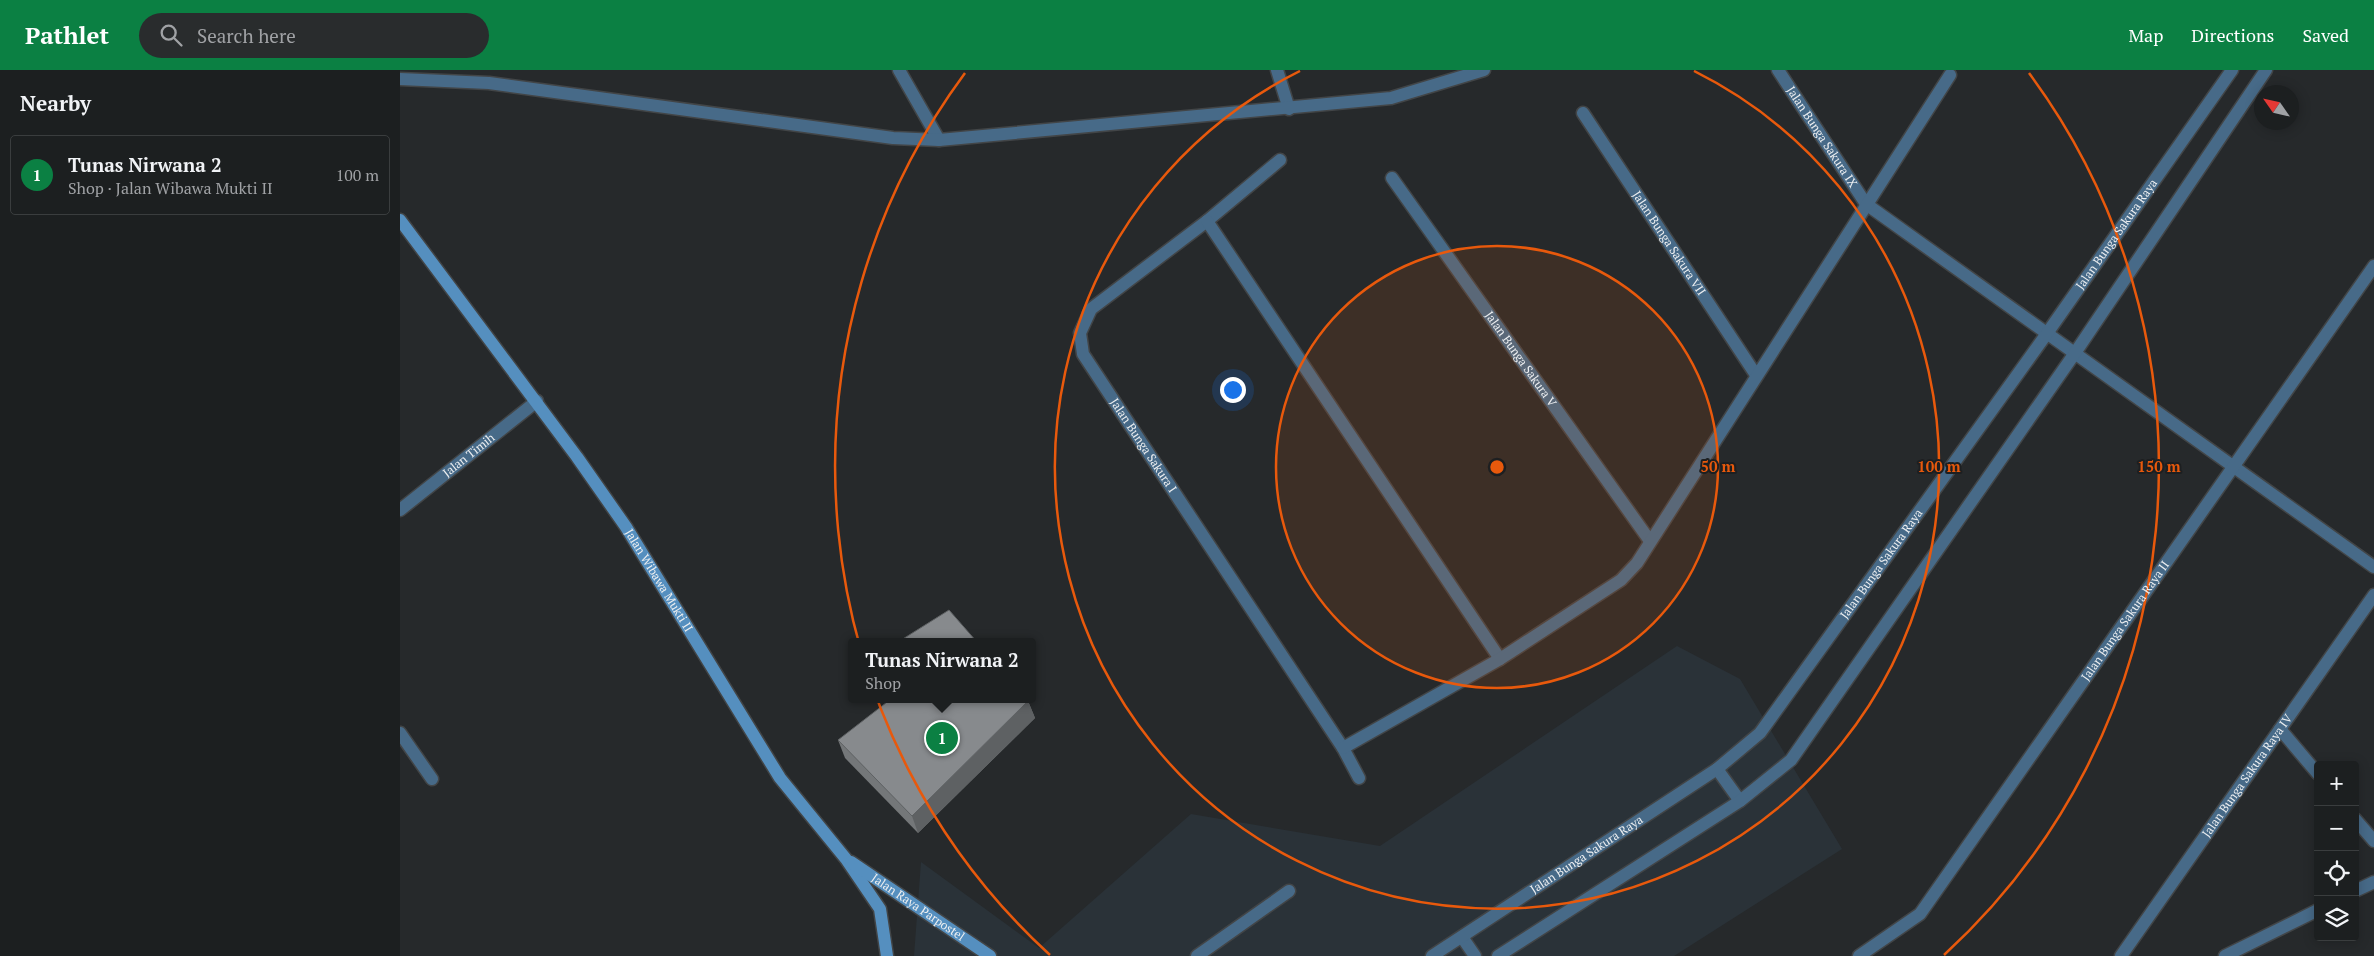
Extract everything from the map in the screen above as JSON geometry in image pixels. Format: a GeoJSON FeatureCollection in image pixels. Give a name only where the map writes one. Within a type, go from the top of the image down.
{"type":"FeatureCollection","features":[{"type":"Feature","properties":{"kind":"main road","name":"Jalan Wibawa Mukti II"},"geometry":{"type":"LineString","coordinates":[[400,220],[537,401],[626,527],[780,778],[846,858],[880,909],[887,956]]}},
{"type":"Feature","properties":{"kind":"main road","name":"Jalan Raya Parpostel"},"geometry":{"type":"LineString","coordinates":[[846,858],[990,956]]}},
{"type":"Feature","properties":{"kind":"street"},"geometry":{"type":"LineString","coordinates":[[899,70],[939,140]]}},
{"type":"Feature","properties":{"kind":"street"},"geometry":{"type":"LineString","coordinates":[[1277,70],[1289,109]]}},
{"type":"Feature","properties":{"kind":"street"},"geometry":{"type":"LineString","coordinates":[[400,79],[489,83],[893,138],[939,140],[1289,109],[1391,98],[1484,70]]}},
{"type":"Feature","properties":{"kind":"street","name":"Jalan Bunga Sakura IX"},"geometry":{"type":"LineString","coordinates":[[1778,70],[1866,204]]}},
{"type":"Feature","properties":{"kind":"street","name":"Jalan Bunga Sakura Raya"},"geometry":{"type":"LineString","coordinates":[[1432,956],[1717,769],[1760,733],[2048,332],[2232,70]]}},
{"type":"Feature","properties":{"kind":"street"},"geometry":{"type":"LineString","coordinates":[[1498,956],[1740,801],[1791,760],[2075,353],[2266,70]]}},
{"type":"Feature","properties":{"kind":"street"},"geometry":{"type":"LineString","coordinates":[[1343,748],[1500,659],[1621,580],[1637,563],[1950,75]]}},
{"type":"Feature","properties":{"kind":"street","name":"Jalan Bunga Sakura VII"},"geometry":{"type":"LineString","coordinates":[[1583,113],[1756,375]]}},
{"type":"Feature","properties":{"kind":"street","name":"Jalan Bunga Sakura I"},"geometry":{"type":"LineString","coordinates":[[1280,160],[1207,221],[1091,309],[1080,333],[1084,354],[1343,748],[1359,778]]}},
{"type":"Feature","properties":{"kind":"street","name":"Jalan Bunga Sakura V"},"geometry":{"type":"LineString","coordinates":[[1392,178],[1650,541]]}},
{"type":"Feature","properties":{"kind":"street"},"geometry":{"type":"LineString","coordinates":[[1866,204],[2048,332],[2234,468],[2374,567]]}},
{"type":"Feature","properties":{"kind":"street"},"geometry":{"type":"LineString","coordinates":[[1207,221],[1500,659]]}},
{"type":"Feature","properties":{"kind":"street","name":"Jalan Bunga Sakura Raya II"},"geometry":{"type":"LineString","coordinates":[[1859,956],[1920,914],[2374,266]]}},
{"type":"Feature","properties":{"kind":"street","name":"Jalan Timih"},"geometry":{"type":"LineString","coordinates":[[400,510],[537,401]]}},
{"type":"Feature","properties":{"kind":"street","name":"Jalan Bunga Sakura Raya IV"},"geometry":{"type":"LineString","coordinates":[[2121,956],[2374,595]]}},
{"type":"Feature","properties":{"kind":"street"},"geometry":{"type":"LineString","coordinates":[[2280,730],[2314,769]]}},
{"type":"Feature","properties":{"kind":"street"},"geometry":{"type":"LineString","coordinates":[[400,733],[432,779]]}},
{"type":"Feature","properties":{"kind":"street"},"geometry":{"type":"LineString","coordinates":[[1717,769],[1740,801]]}},
{"type":"Feature","properties":{"kind":"street"},"geometry":{"type":"LineString","coordinates":[[2359,824],[2374,841]]}},
{"type":"Feature","properties":{"kind":"street"},"geometry":{"type":"LineString","coordinates":[[2359,889],[2374,882]]}},
{"type":"Feature","properties":{"kind":"street"},"geometry":{"type":"LineString","coordinates":[[1197,956],[1289,891]]}},
{"type":"Feature","properties":{"kind":"street"},"geometry":{"type":"LineString","coordinates":[[2225,956],[2314,912]]}},
{"type":"Feature","properties":{"kind":"street"},"geometry":{"type":"LineString","coordinates":[[1462,938],[1475,956]]}},
{"type":"Feature","properties":{"kind":"shaded area"},"geometry":{"type":"Polygon","coordinates":[[[1677,646],[1740,679],[1842,849],[1674,956],[914,956],[921,862],[1039,948],[1191,814],[1380,846],[1677,646]]]}},
{"type":"Feature","properties":{"kind":"building"},"geometry":{"type":"Polygon","coordinates":[[[949,610],[974,638],[904,638],[949,610]]]}},
{"type":"Feature","properties":{"kind":"building"},"geometry":{"type":"Polygon","coordinates":[[[886,703],[1026,703],[912,816],[838,740],[886,703]]]}},
{"type":"Feature","properties":{"kind":"place","name":"Tunas Nirwana 2"},"geometry":{"type":"Point","coordinates":[942,738]}}]}
